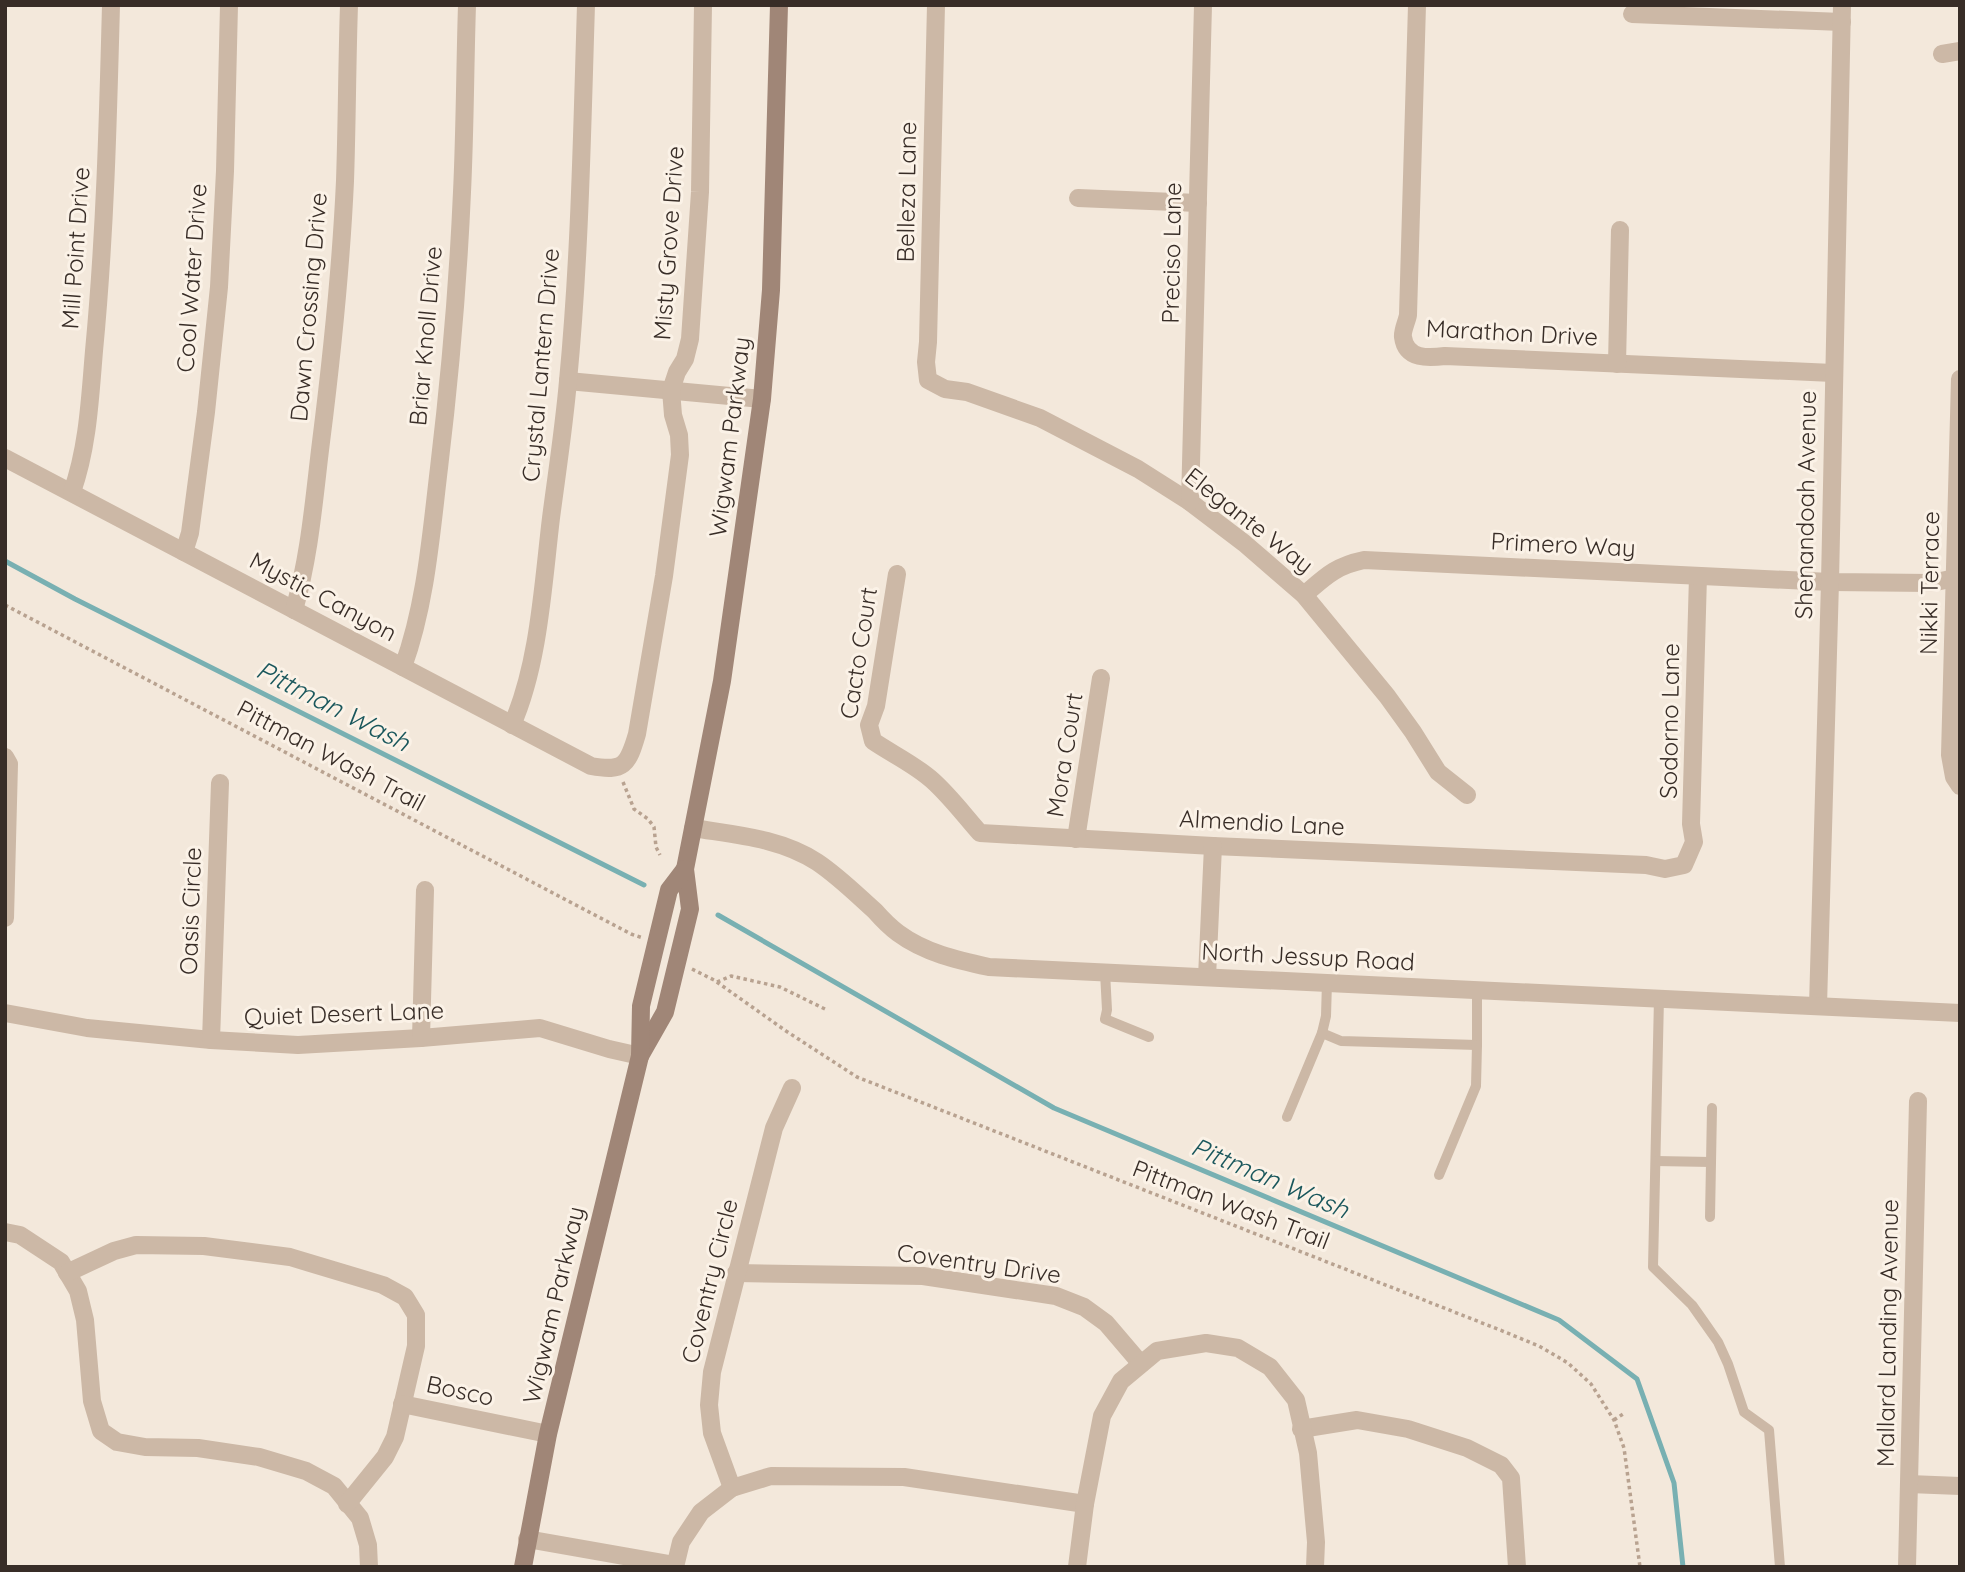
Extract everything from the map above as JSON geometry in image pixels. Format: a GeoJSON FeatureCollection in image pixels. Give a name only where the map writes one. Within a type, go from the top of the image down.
{"type":"FeatureCollection","features":[{"type":"Feature","properties":{"kind":"main road","name":"Wigwam Parkway"},"geometry":{"type":"LineString","coordinates":[[640,1056],[665,1012],[690,909],[685,869],[724,668],[762,399],[771,290],[779,5]]}},
{"type":"Feature","properties":{"kind":"main road","name":"Wigwam Parkway"},"geometry":{"type":"LineString","coordinates":[[523,1567],[548,1434],[640,1056],[641,1006],[669,890],[685,869]]}},
{"type":"Feature","properties":{"kind":"street","name":"Mill Point Drive"},"geometry":{"type":"LineString","coordinates":[[72,492],[78,477],[87,428],[96,332],[105,208],[111,5]]}},
{"type":"Feature","properties":{"kind":"street","name":"Cool Water Drive"},"geometry":{"type":"LineString","coordinates":[[184,552],[190,533],[206,412],[219,287],[229,5]]}},
{"type":"Feature","properties":{"kind":"street","name":"Dawn Crossing Drive"},"geometry":{"type":"LineString","coordinates":[[294,610],[300,591],[310,531],[337,299],[345,181],[349,5]]}},
{"type":"Feature","properties":{"kind":"street","name":"Briar Knoll Drive"},"geometry":{"type":"LineString","coordinates":[[403,667],[413,641],[423,592],[445,420],[462,189],[467,5]]}},
{"type":"Feature","properties":{"kind":"street","name":"Crystal Lantern Drive"},"geometry":{"type":"LineString","coordinates":[[512,725],[528,682],[537,628],[568,381],[581,193],[586,5]]}},
{"type":"Feature","properties":{"kind":"street","name":"Misty Grove Drive"},"geometry":{"type":"LineString","coordinates":[[671,390],[685,359],[690,339],[699,192],[704,5]]}},
{"type":"Feature","properties":{"kind":"street","name":"Belleza Lane"},"geometry":{"type":"LineString","coordinates":[[928,380],[926,362],[936,5]]}},
{"type":"Feature","properties":{"kind":"street","name":"Preciso Lane"},"geometry":{"type":"LineString","coordinates":[[1190,502],[1203,5]]}},
{"type":"Feature","properties":{"kind":"street","name":"Marathon Drive"},"geometry":{"type":"LineString","coordinates":[[1417,5],[1408,314],[1403,337],[1410,351],[1424,358],[1445,356],[1833,373]]}},
{"type":"Feature","properties":{"kind":"street"},"geometry":{"type":"LineString","coordinates":[[1632,14],[1842,14]]}},
{"type":"Feature","properties":{"kind":"street","name":"Shenandoah Avenue"},"geometry":{"type":"LineString","coordinates":[[1818,1006],[1842,14]]}},
{"type":"Feature","properties":{"kind":"street"},"geometry":{"type":"LineString","coordinates":[[1078,198],[1198,203]]}},
{"type":"Feature","properties":{"kind":"street"},"geometry":{"type":"LineString","coordinates":[[1617,363],[1620,230]]}},
{"type":"Feature","properties":{"kind":"street","name":"Nikki Terrace"},"geometry":{"type":"LineString","coordinates":[[1960,379],[1957,578],[1950,755],[1954,777],[1960,786]]}},
{"type":"Feature","properties":{"kind":"street","name":"Elegante Way"},"geometry":{"type":"LineString","coordinates":[[928,380],[944,389],[967,392],[1040,418],[1138,469],[1190,502],[1244,543],[1304,595],[1387,696],[1438,772],[1467,795]]}},
{"type":"Feature","properties":{"kind":"street"},"geometry":{"type":"LineString","coordinates":[[568,381],[762,399]]}},
{"type":"Feature","properties":{"kind":"street"},"geometry":{"type":"LineString","coordinates":[[619,767],[631,754],[637,734],[664,576],[680,455],[671,390]]}},
{"type":"Feature","properties":{"kind":"street","name":"Mystic Canyon"},"geometry":{"type":"LineString","coordinates":[[5,458],[591,766],[608,769],[619,767]]}},
{"type":"Feature","properties":{"kind":"street","name":"Primero Way"},"geometry":{"type":"LineString","coordinates":[[1304,595],[1346,564],[1364,560],[1830,582],[1931,583],[1957,578]]}},
{"type":"Feature","properties":{"kind":"street","name":"Cacto Court"},"geometry":{"type":"LineString","coordinates":[[873,741],[869,724],[876,706],[897,574]]}},
{"type":"Feature","properties":{"kind":"street","name":"Sodorno Lane"},"geometry":{"type":"LineString","coordinates":[[1684,865],[1694,842],[1691,824],[1698,576]]}},
{"type":"Feature","properties":{"kind":"street","name":"Mora Court"},"geometry":{"type":"LineString","coordinates":[[1076,839],[1101,678]]}},
{"type":"Feature","properties":{"kind":"street","name":"Almendio Lane"},"geometry":{"type":"LineString","coordinates":[[873,741],[930,779],[980,833],[1646,865],[1665,869],[1684,865]]}},
{"type":"Feature","properties":{"kind":"street"},"geometry":{"type":"LineString","coordinates":[[5,757],[9,764],[5,918]]}},
{"type":"Feature","properties":{"kind":"street","name":"Oasis Circle"},"geometry":{"type":"LineString","coordinates":[[211,1040],[220,783]]}},
{"type":"Feature","properties":{"kind":"street","name":"North Jessup Road"},"geometry":{"type":"LineString","coordinates":[[693,828],[753,837],[787,846],[816,862],[843,882],[898,933],[924,949],[989,967],[1960,1013]]}},
{"type":"Feature","properties":{"kind":"street"},"geometry":{"type":"LineString","coordinates":[[1207,977],[1213,846]]}},
{"type":"Feature","properties":{"kind":"street"},"geometry":{"type":"LineString","coordinates":[[421,1038],[425,890]]}},
{"type":"Feature","properties":{"kind":"street","name":"Quiet Desert Lane"},"geometry":{"type":"LineString","coordinates":[[5,1013],[88,1028],[298,1045],[540,1028],[640,1056]]}},
{"type":"Feature","properties":{"kind":"street","name":"Coventry Circle"},"geometry":{"type":"LineString","coordinates":[[733,1488],[712,1433],[709,1405],[712,1372],[774,1128],[792,1088]]}},
{"type":"Feature","properties":{"kind":"street","name":"Mallard Landing Avenue"},"geometry":{"type":"LineString","coordinates":[[1907,1567],[1918,1101]]}},
{"type":"Feature","properties":{"kind":"street"},"geometry":{"type":"LineString","coordinates":[[5,1232],[20,1235],[61,1262],[78,1291],[85,1320],[92,1401],[101,1431],[117,1442],[145,1447],[198,1448],[259,1457],[306,1471],[334,1486],[360,1518],[368,1545],[369,1567]]}},
{"type":"Feature","properties":{"kind":"street"},"geometry":{"type":"LineString","coordinates":[[67,1273],[114,1251],[136,1245],[204,1246],[290,1257],[383,1285],[405,1297],[416,1315],[416,1346],[395,1437],[385,1457],[347,1504]]}},
{"type":"Feature","properties":{"kind":"street","name":"Coventry Drive"},"geometry":{"type":"LineString","coordinates":[[736,1273],[923,1276],[1056,1296],[1084,1307],[1106,1323],[1141,1364]]}},
{"type":"Feature","properties":{"kind":"street"},"geometry":{"type":"LineString","coordinates":[[1077,1567],[1084,1504],[1102,1416],[1122,1381],[1157,1351],[1206,1343],[1238,1348],[1270,1367],[1296,1400],[1308,1453],[1316,1542],[1315,1567]]}},
{"type":"Feature","properties":{"kind":"street","name":"Bosco"},"geometry":{"type":"LineString","coordinates":[[402,1404],[548,1434]]}},
{"type":"Feature","properties":{"kind":"street"},"geometry":{"type":"LineString","coordinates":[[1301,1429],[1357,1420],[1408,1429],[1467,1448],[1501,1465],[1511,1478],[1517,1567]]}},
{"type":"Feature","properties":{"kind":"street"},"geometry":{"type":"LineString","coordinates":[[527,1539],[675,1566],[681,1542],[701,1512],[733,1488],[771,1475],[904,1477],[1084,1504]]}},
{"type":"Feature","properties":{"kind":"street"},"geometry":{"type":"LineString","coordinates":[[1909,1484],[1960,1486]]}},
{"type":"Feature","properties":{"kind":"lane"},"geometry":{"type":"LineString","coordinates":[[1105,972],[1105,1019],[1149,1037]]}},
{"type":"Feature","properties":{"kind":"lane"},"geometry":{"type":"LineString","coordinates":[[1287,1117],[1322,1033],[1328,982]]}},
{"type":"Feature","properties":{"kind":"lane"},"geometry":{"type":"LineString","coordinates":[[1439,1175],[1476,1086],[1477,989]]}},
{"type":"Feature","properties":{"kind":"lane"},"geometry":{"type":"LineString","coordinates":[[1659,998],[1653,1267],[1692,1305],[1718,1342],[1744,1412],[1769,1430],[1780,1567]]}},
{"type":"Feature","properties":{"kind":"lane"},"geometry":{"type":"LineString","coordinates":[[1322,1033],[1341,1041],[1477,1045]]}},
{"type":"Feature","properties":{"kind":"lane"},"geometry":{"type":"LineString","coordinates":[[1710,1217],[1712,1108]]}},
{"type":"Feature","properties":{"kind":"lane"},"geometry":{"type":"LineString","coordinates":[[1656,1161],[1711,1162]]}},
{"type":"Feature","properties":{"kind":"path","name":"Pittman Wash Trail"},"geometry":{"type":"LineString","coordinates":[[5,605],[641,937]]}},
{"type":"Feature","properties":{"kind":"path"},"geometry":{"type":"LineString","coordinates":[[619,767],[634,809],[654,827],[656,847],[660,855]]}},
{"type":"Feature","properties":{"kind":"path","name":"Pittman Wash Trail"},"geometry":{"type":"LineString","coordinates":[[689,967],[717,982],[857,1077],[1539,1346],[1568,1363],[1591,1384],[1614,1420],[1624,1448],[1640,1567]]}},
{"type":"Feature","properties":{"kind":"path"},"geometry":{"type":"LineString","coordinates":[[717,982],[731,976],[780,987],[827,1010]]}},
{"type":"Feature","properties":{"kind":"path"},"geometry":{"type":"LineString","coordinates":[[1614,1420],[1623,1414]]}},
{"type":"Feature","properties":{"kind":"waterway","name":"Pittman Wash"},"geometry":{"type":"LineString","coordinates":[[5,561],[75,599],[644,885]]}},
{"type":"Feature","properties":{"kind":"waterway","name":"Pittman Wash"},"geometry":{"type":"LineString","coordinates":[[718,915],[1054,1108],[1559,1320],[1637,1379],[1674,1483],[1683,1567]]}}]}
